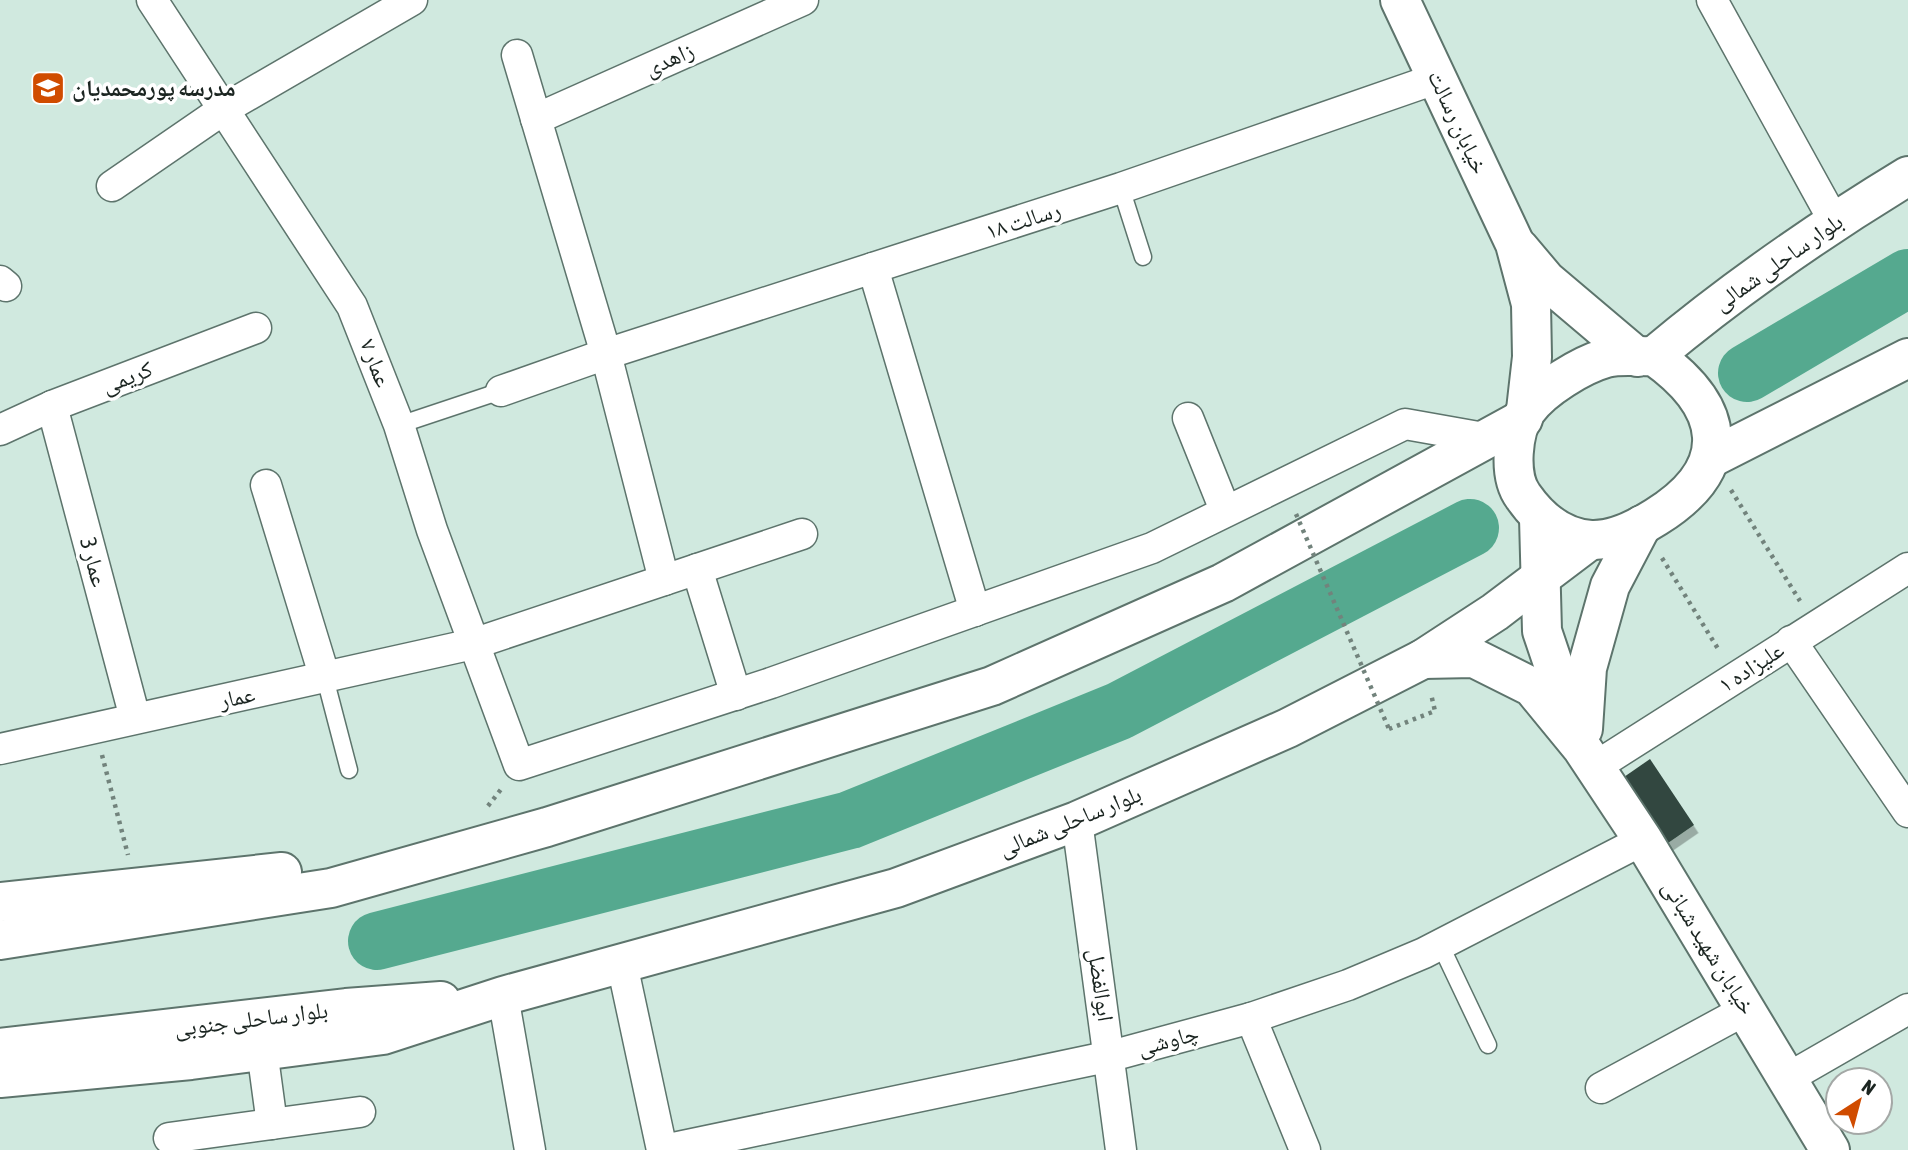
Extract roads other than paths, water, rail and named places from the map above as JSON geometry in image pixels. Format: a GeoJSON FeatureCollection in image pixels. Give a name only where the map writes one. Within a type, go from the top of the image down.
{"type":"FeatureCollection","features":[{"type":"Feature","properties":{"kind":"main road","name":"خیابان رسالت"},"geometry":{"type":"LineString","coordinates":[[1400,0],[1515,244],[1531,304],[1532,357],[1525,415]]}},
{"type":"Feature","properties":{"kind":"main road","name":"بلوار ساحلی شمالی"},"geometry":{"type":"LineString","coordinates":[[1645,357],[1834,221],[1908,176]]}},
{"type":"Feature","properties":{"kind":"main road","name":"خیابان رسالت"},"geometry":{"type":"LineString","coordinates":[[1515,244],[1546,280],[1645,357]]}},
{"type":"Feature","properties":{"kind":"main road"},"geometry":{"type":"LineString","coordinates":[[0,940],[331,888],[547,827],[992,686],[1223,583],[1430,472],[1525,415],[1576,370],[1608,357],[1645,357],[1679,374],[1694,390],[1706,409],[1713,433],[1711,458],[1692,488],[1672,507],[1642,525],[1611,538],[1590,540],[1564,533],[1539,518],[1517,488],[1513,451],[1525,415]]}},
{"type":"Feature","properties":{"kind":"main road"},"geometry":{"type":"LineString","coordinates":[[1711,458],[1908,358]]}},
{"type":"Feature","properties":{"kind":"main road","name":"خیابان شهید شبانی"},"geometry":{"type":"LineString","coordinates":[[1539,518],[1542,631],[1588,758]]}},
{"type":"Feature","properties":{"kind":"main road"},"geometry":{"type":"LineString","coordinates":[[1588,758],[1587,668],[1610,586],[1642,525]]}},
{"type":"Feature","properties":{"kind":"main road","name":"بلوار ساحلی شمالی"},"geometry":{"type":"LineString","coordinates":[[503,996],[896,888],[1077,821],[1288,728],[1423,659],[1540,579],[1590,540]]}},
{"type":"Feature","properties":{"kind":"main road","name":"خیابان شهید شبانی"},"geometry":{"type":"LineString","coordinates":[[1423,659],[1474,658],[1532,687],[1588,758],[1643,840],[1830,1150]]}},
{"type":"Feature","properties":{"kind":"main road"},"geometry":{"type":"LineString","coordinates":[[0,902],[452,854]]}},
{"type":"Feature","properties":{"kind":"main road"},"geometry":{"type":"LineString","coordinates":[[0,1078],[262,1051],[383,1035],[503,996]]}},
{"type":"Feature","properties":{"kind":"main road","name":"بلوار ساحلی جنوبی"},"geometry":{"type":"LineString","coordinates":[[0,1048],[346,1008],[503,996]]}},
{"type":"Feature","properties":{"kind":"street","name":"عمار ۷"},"geometry":{"type":"LineString","coordinates":[[152,0],[352,306],[399,425],[473,644],[519,765],[736,695]]}},
{"type":"Feature","properties":{"kind":"street"},"geometry":{"type":"LineString","coordinates":[[112,186],[224,109],[412,0]]}},
{"type":"Feature","properties":{"kind":"street","name":"زاهدی"},"geometry":{"type":"LineString","coordinates":[[536,118],[803,0]]}},
{"type":"Feature","properties":{"kind":"street"},"geometry":{"type":"LineString","coordinates":[[1712,0],[1834,221]]}},
{"type":"Feature","properties":{"kind":"street"},"geometry":{"type":"LineString","coordinates":[[517,55],[606,354],[664,580]]}},
{"type":"Feature","properties":{"kind":"street","name":"رسالت ۱۸"},"geometry":{"type":"LineString","coordinates":[[501,391],[606,354],[1121,188],[1438,78]]}},
{"type":"Feature","properties":{"kind":"street"},"geometry":{"type":"LineString","coordinates":[[873,268],[975,611]]}},
{"type":"Feature","properties":{"kind":"street","name":"کریمی"},"geometry":{"type":"LineString","coordinates":[[0,430],[52,406],[256,328]]}},
{"type":"Feature","properties":{"kind":"street","name":"عمار 3"},"geometry":{"type":"LineString","coordinates":[[52,406],[135,718]]}},
{"type":"Feature","properties":{"kind":"street"},"geometry":{"type":"LineString","coordinates":[[1188,418],[1225,510]]}},
{"type":"Feature","properties":{"kind":"street"},"geometry":{"type":"LineString","coordinates":[[697,569],[736,695],[1152,548],[1405,424],[1484,438]]}},
{"type":"Feature","properties":{"kind":"street"},"geometry":{"type":"LineString","coordinates":[[266,485],[325,678]]}},
{"type":"Feature","properties":{"kind":"street","name":"عمار"},"geometry":{"type":"LineString","coordinates":[[0,749],[473,644],[802,534]]}},
{"type":"Feature","properties":{"kind":"street","name":"علیزاده ۱"},"geometry":{"type":"LineString","coordinates":[[1588,758],[1735,677],[1908,568]]}},
{"type":"Feature","properties":{"kind":"street"},"geometry":{"type":"LineString","coordinates":[[1791,641],[1908,812]]}},
{"type":"Feature","properties":{"kind":"street","name":"ابوالفضل"},"geometry":{"type":"LineString","coordinates":[[1077,821],[1111,1056],[1121,1150]]}},
{"type":"Feature","properties":{"kind":"street","name":"چاوشی"},"geometry":{"type":"LineString","coordinates":[[675,1149],[1111,1056],[1251,1017],[1348,985],[1440,944],[1643,840]]}},
{"type":"Feature","properties":{"kind":"street"},"geometry":{"type":"LineString","coordinates":[[622,964],[675,1149]]}},
{"type":"Feature","properties":{"kind":"street"},"geometry":{"type":"LineString","coordinates":[[503,996],[530,1150]]}},
{"type":"Feature","properties":{"kind":"street"},"geometry":{"type":"LineString","coordinates":[[1601,1088],[1747,1009]]}},
{"type":"Feature","properties":{"kind":"street"},"geometry":{"type":"LineString","coordinates":[[1788,1078],[1908,1009]]}},
{"type":"Feature","properties":{"kind":"street"},"geometry":{"type":"LineString","coordinates":[[1251,1017],[1305,1150]]}},
{"type":"Feature","properties":{"kind":"street"},"geometry":{"type":"LineString","coordinates":[[262,1051],[272,1124]]}},
{"type":"Feature","properties":{"kind":"street"},"geometry":{"type":"LineString","coordinates":[[169,1138],[360,1112]]}},
{"type":"Feature","properties":{"kind":"lane"},"geometry":{"type":"LineString","coordinates":[[1121,188],[1143,257]]}},
{"type":"Feature","properties":{"kind":"lane"},"geometry":{"type":"LineString","coordinates":[[399,425],[501,391]]}},
{"type":"Feature","properties":{"kind":"lane"},"geometry":{"type":"LineString","coordinates":[[325,678],[349,770]]}},
{"type":"Feature","properties":{"kind":"lane"},"geometry":{"type":"LineString","coordinates":[[1440,944],[1488,1045]]}},
{"type":"Feature","properties":{"kind":"waterway"},"geometry":{"type":"LineString","coordinates":[[1747,373],[1908,278]]}},
{"type":"Feature","properties":{"kind":"waterway"},"geometry":{"type":"LineString","coordinates":[[377,941],[850,820],[1119,711],[1470,528]]}},
{"type":"Feature","properties":{"kind":"place","name":"مدرسه پورمحمدیان"},"geometry":{"type":"Point","coordinates":[48,88]}}]}
